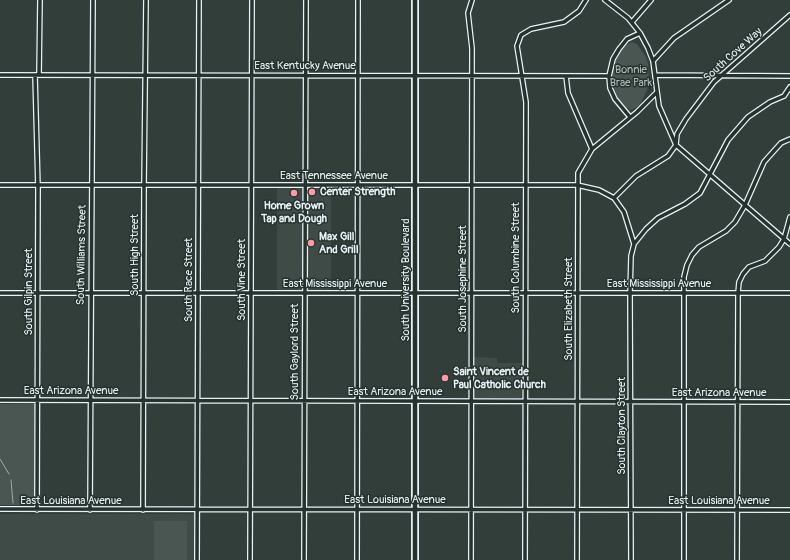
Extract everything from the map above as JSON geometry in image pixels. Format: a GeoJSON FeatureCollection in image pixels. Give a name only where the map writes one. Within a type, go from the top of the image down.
{"type":"FeatureCollection","features":[{"type":"Feature","properties":{"kind":"main road","name":"South University Boulevard"},"geometry":{"type":"LineString","coordinates":[[415,0],[415,560]]}},
{"type":"Feature","properties":{"kind":"street","name":"South Gilpin Street"},"geometry":{"type":"LineString","coordinates":[[37,510],[39,400],[37,75],[40,0]]}},
{"type":"Feature","properties":{"kind":"street","name":"South Williams Street"},"geometry":{"type":"LineString","coordinates":[[90,510],[93,0]]}},
{"type":"Feature","properties":{"kind":"street","name":"South High Street"},"geometry":{"type":"LineString","coordinates":[[143,510],[146,0]]}},
{"type":"Feature","properties":{"kind":"street","name":"South Race Street"},"geometry":{"type":"LineString","coordinates":[[197,560],[199,0]]}},
{"type":"Feature","properties":{"kind":"street","name":"South Vine Street"},"geometry":{"type":"LineString","coordinates":[[250,560],[252,0]]}},
{"type":"Feature","properties":{"kind":"street","name":"South Gaylord Street"},"geometry":{"type":"LineString","coordinates":[[304,560],[304,185],[306,0]]}},
{"type":"Feature","properties":{"kind":"street"},"geometry":{"type":"LineString","coordinates":[[358,0],[358,560]]}},
{"type":"Feature","properties":{"kind":"street","name":"South Josephine Street"},"geometry":{"type":"LineString","coordinates":[[471,560],[472,42],[468,22],[468,13],[472,0]]}},
{"type":"Feature","properties":{"kind":"street","name":"South Columbine Street"},"geometry":{"type":"LineString","coordinates":[[525,560],[526,102],[516,46],[521,35],[531,29],[564,22],[579,11],[586,0]]}},
{"type":"Feature","properties":{"kind":"street"},"geometry":{"type":"LineString","coordinates":[[604,0],[615,6],[632,22],[640,33],[653,61],[656,92],[665,121],[676,145],[790,244]]}},
{"type":"Feature","properties":{"kind":"street"},"geometry":{"type":"LineString","coordinates":[[632,22],[651,0]]}},
{"type":"Feature","properties":{"kind":"street"},"geometry":{"type":"LineString","coordinates":[[653,61],[674,38],[729,0]]}},
{"type":"Feature","properties":{"kind":"street","name":"South Cove Way"},"geometry":{"type":"LineString","coordinates":[[614,198],[636,176],[668,156],[676,145],[677,134],[686,119],[714,82],[723,76],[790,15]]}},
{"type":"Feature","properties":{"kind":"street"},"geometry":{"type":"LineString","coordinates":[[630,117],[615,99],[610,88],[609,76],[613,59],[618,49],[627,39],[640,33]]}},
{"type":"Feature","properties":{"kind":"street","name":"East Kentucky Avenue"},"geometry":{"type":"LineString","coordinates":[[0,75],[609,76]]}},
{"type":"Feature","properties":{"kind":"street"},"geometry":{"type":"LineString","coordinates":[[655,75],[790,76]]}},
{"type":"Feature","properties":{"kind":"street"},"geometry":{"type":"LineString","coordinates":[[566,76],[568,93],[592,149]]}},
{"type":"Feature","properties":{"kind":"street"},"geometry":{"type":"LineString","coordinates":[[634,244],[646,229],[658,218],[694,199],[700,193],[728,140],[748,117],[770,102],[784,96],[790,86]]}},
{"type":"Feature","properties":{"kind":"street","name":"South Elizabeth Street"},"geometry":{"type":"LineString","coordinates":[[577,560],[578,172],[592,149],[645,105],[656,92]]}},
{"type":"Feature","properties":{"kind":"street"},"geometry":{"type":"LineString","coordinates":[[684,560],[684,277],[692,255],[699,247],[726,231],[735,222],[745,205],[764,162],[781,143],[790,139]]}},
{"type":"Feature","properties":{"kind":"street","name":"East Tennessee Avenue"},"geometry":{"type":"LineString","coordinates":[[0,185],[577,185],[598,190],[609,194],[614,198]]}},
{"type":"Feature","properties":{"kind":"street"},"geometry":{"type":"LineString","coordinates":[[614,198],[624,212],[634,244]]}},
{"type":"Feature","properties":{"kind":"street"},"geometry":{"type":"LineString","coordinates":[[737,560],[738,293],[742,274],[749,267],[765,261],[779,247],[784,239],[790,217]]}},
{"type":"Feature","properties":{"kind":"street","name":"South Clayton Street"},"geometry":{"type":"LineString","coordinates":[[631,560],[630,293],[631,256],[634,244]]}},
{"type":"Feature","properties":{"kind":"street","name":"East Mississippi Avenue"},"geometry":{"type":"LineString","coordinates":[[0,293],[790,293]]}},
{"type":"Feature","properties":{"kind":"street","name":"East Arizona Avenue"},"geometry":{"type":"LineString","coordinates":[[0,400],[790,402]]}},
{"type":"Feature","properties":{"kind":"street","name":"East Louisiana Avenue"},"geometry":{"type":"LineString","coordinates":[[0,510],[790,510]]}},
{"type":"Feature","properties":{"kind":"shaded area"},"geometry":{"type":"Polygon","coordinates":[[[331,186],[331,291],[277,290],[277,187],[331,186]]]}},
{"type":"Feature","properties":{"kind":"shaded area"},"geometry":{"type":"Polygon","coordinates":[[[474,357],[497,358],[497,363],[522,363],[521,399],[474,398],[474,357]]]}},
{"type":"Feature","properties":{"kind":"shaded area"},"geometry":{"type":"Polygon","coordinates":[[[0,514],[195,514],[195,560],[0,560],[0,514]]]}},
{"type":"Feature","properties":{"kind":"green space","name":"Bonnie Brae Park"},"geometry":{"type":"Polygon","coordinates":[[[632,42],[637,44],[646,57],[649,80],[647,90],[641,103],[631,110],[627,108],[618,98],[613,86],[612,76],[616,57],[622,47],[632,42]]]}},
{"type":"Feature","properties":{"kind":"green space"},"geometry":{"type":"Polygon","coordinates":[[[0,404],[35,404],[35,505],[0,505],[0,404]]]}},
{"type":"Feature","properties":{"kind":"green space"},"geometry":{"type":"Polygon","coordinates":[[[154,521],[187,521],[187,560],[154,560],[154,521]]]}},
{"type":"Feature","properties":{"kind":"waterway"},"geometry":{"type":"LineString","coordinates":[[0,459],[9,474]]}},
{"type":"Feature","properties":{"kind":"waterway"},"geometry":{"type":"LineString","coordinates":[[11,480],[13,503]]}},
{"type":"Feature","properties":{"kind":"place","name":"Center Strength"},"geometry":{"type":"Point","coordinates":[312,192]}},
{"type":"Feature","properties":{"kind":"place","name":"Home Grown Tap and Dough"},"geometry":{"type":"Point","coordinates":[294,193]}},
{"type":"Feature","properties":{"kind":"place","name":"Max Gill And Grill"},"geometry":{"type":"Point","coordinates":[311,243]}},
{"type":"Feature","properties":{"kind":"place","name":"Saint Vincent de Paul Catholic Church"},"geometry":{"type":"Point","coordinates":[445,378]}}]}
